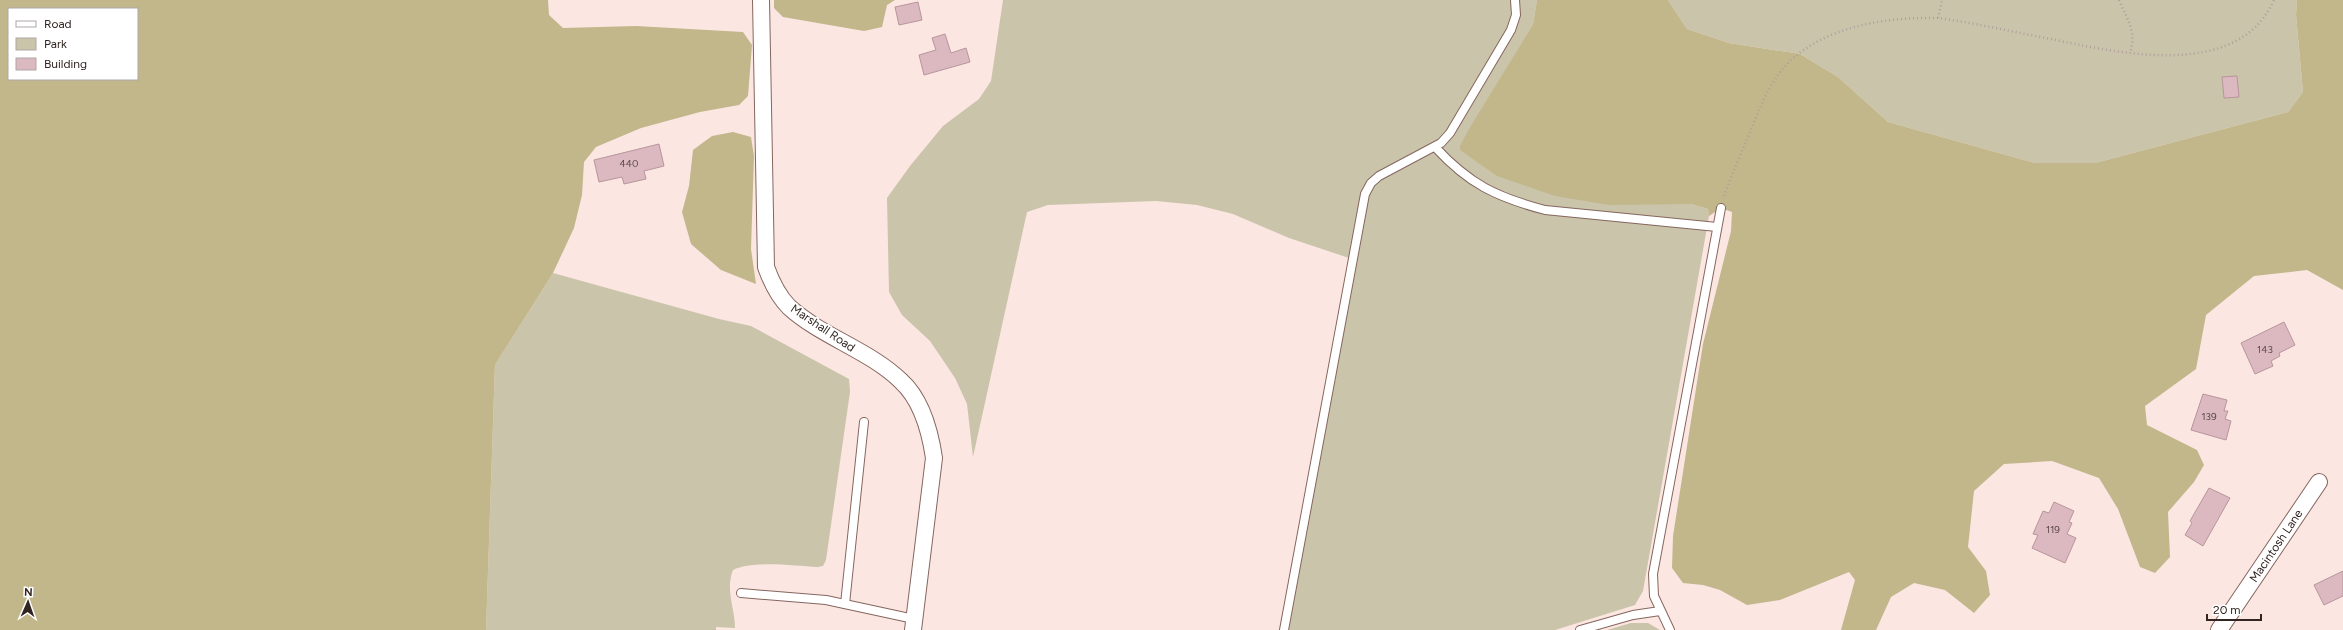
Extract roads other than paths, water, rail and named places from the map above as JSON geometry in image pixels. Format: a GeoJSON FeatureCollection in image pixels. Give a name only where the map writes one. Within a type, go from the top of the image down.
{"type":"FeatureCollection","features":[{"type":"Feature","properties":{"kind":"street","name":"Marshall Road"},"geometry":{"type":"LineString","coordinates":[[761,0],[766,267],[772,284],[789,306],[902,381],[919,407],[930,433],[934,458],[914,625]]}},
{"type":"Feature","properties":{"kind":"street","name":"Macintosh Lane"},"geometry":{"type":"LineString","coordinates":[[2219,630],[2319,482]]}},
{"type":"Feature","properties":{"kind":"lane"},"geometry":{"type":"LineString","coordinates":[[1284,630],[1365,194],[1372,183],[1379,176],[1441,143],[1463,114],[1511,30],[1516,15],[1515,0]]}},
{"type":"Feature","properties":{"kind":"lane"},"geometry":{"type":"LineString","coordinates":[[1435,147],[1446,159],[1480,187],[1518,203],[1552,211],[1717,227]]}},
{"type":"Feature","properties":{"kind":"lane"},"geometry":{"type":"LineString","coordinates":[[1670,630],[1654,596],[1652,586],[1654,562],[1721,208]]}},
{"type":"Feature","properties":{"kind":"lane"},"geometry":{"type":"LineString","coordinates":[[845,604],[864,422]]}},
{"type":"Feature","properties":{"kind":"lane"},"geometry":{"type":"LineString","coordinates":[[741,593],[794,596],[845,604],[914,625]]}},
{"type":"Feature","properties":{"kind":"lane"},"geometry":{"type":"LineString","coordinates":[[1580,630],[1633,615],[1660,611]]}}]}
